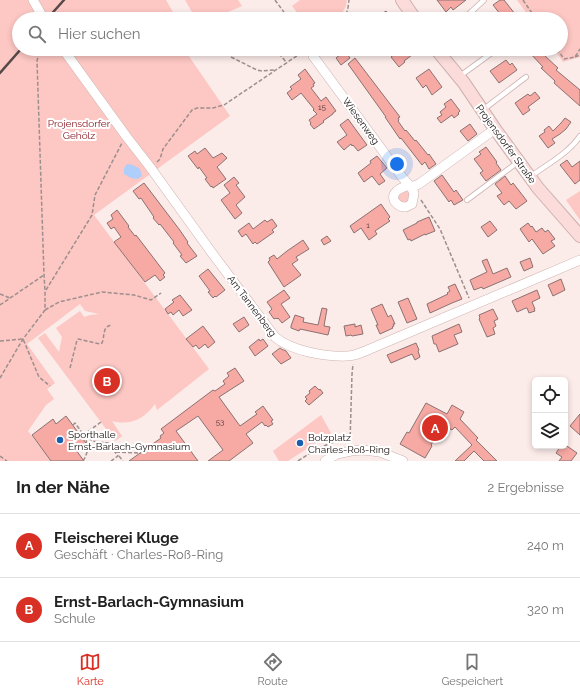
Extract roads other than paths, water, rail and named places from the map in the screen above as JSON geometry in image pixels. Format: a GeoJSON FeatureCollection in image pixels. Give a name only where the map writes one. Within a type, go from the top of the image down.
{"type":"FeatureCollection","features":[{"type":"Feature","properties":{"kind":"street"},"geometry":{"type":"LineString","coordinates":[[33,0],[40,12]]}},
{"type":"Feature","properties":{"kind":"street"},"geometry":{"type":"LineString","coordinates":[[402,0],[410,12]]}},
{"type":"Feature","properties":{"kind":"street","name":"Am Tannenberg"},"geometry":{"type":"LineString","coordinates":[[68,56],[275,337],[286,344],[307,352],[348,356],[367,350],[580,260]]}},
{"type":"Feature","properties":{"kind":"street","name":"Wiesenweg"},"geometry":{"type":"LineString","coordinates":[[313,56],[411,188],[419,184],[495,129]]}},
{"type":"Feature","properties":{"kind":"street","name":"Projensdorfer Straße"},"geometry":{"type":"LineString","coordinates":[[442,56],[459,77],[538,188],[580,236]]}},
{"type":"Feature","properties":{"kind":"street"},"geometry":{"type":"LineString","coordinates":[[325,461],[336,454],[363,450],[375,451],[403,461]]}},
{"type":"Feature","properties":{"kind":"lane"},"geometry":{"type":"LineString","coordinates":[[471,12],[484,0]]}},
{"type":"Feature","properties":{"kind":"lane"},"geometry":{"type":"LineString","coordinates":[[459,77],[488,56]]}},
{"type":"Feature","properties":{"kind":"lane"},"geometry":{"type":"LineString","coordinates":[[482,110],[526,78]]}},
{"type":"Feature","properties":{"kind":"lane"},"geometry":{"type":"LineString","coordinates":[[530,177],[573,145],[580,136]]}},
{"type":"Feature","properties":{"kind":"lane"},"geometry":{"type":"LineString","coordinates":[[467,200],[519,161]]}},
{"type":"Feature","properties":{"kind":"water"},"geometry":{"type":"Polygon","coordinates":[[[127,164],[133,165],[140,169],[142,176],[138,179],[131,178],[124,174],[124,168],[127,164]]]}},
{"type":"Feature","properties":{"kind":"railway"},"geometry":{"type":"LineString","coordinates":[[53,12],[64,0]]}},
{"type":"Feature","properties":{"kind":"railway"},"geometry":{"type":"LineString","coordinates":[[0,73],[15,56]]}},
{"type":"Feature","properties":{"kind":"place","name":"Ernst-Barlach-Gymnasium"},"geometry":{"type":"Point","coordinates":[107,381]}},
{"type":"Feature","properties":{"kind":"place","name":"Fleischerei Kluge"},"geometry":{"type":"Point","coordinates":[435,428]}},
{"type":"Feature","properties":{"kind":"place","name":"Sporthalle Ernst-Barlach-Gymnasium"},"geometry":{"type":"Point","coordinates":[60,440]}},
{"type":"Feature","properties":{"kind":"place","name":"Bolzplatz Charles-Roß-Ring"},"geometry":{"type":"Point","coordinates":[300,443]}},
{"type":"Feature","properties":{"kind":"park label","name":"Projensdorfer Gehölz"},"geometry":{"type":"Point","coordinates":[79,128]}}]}
